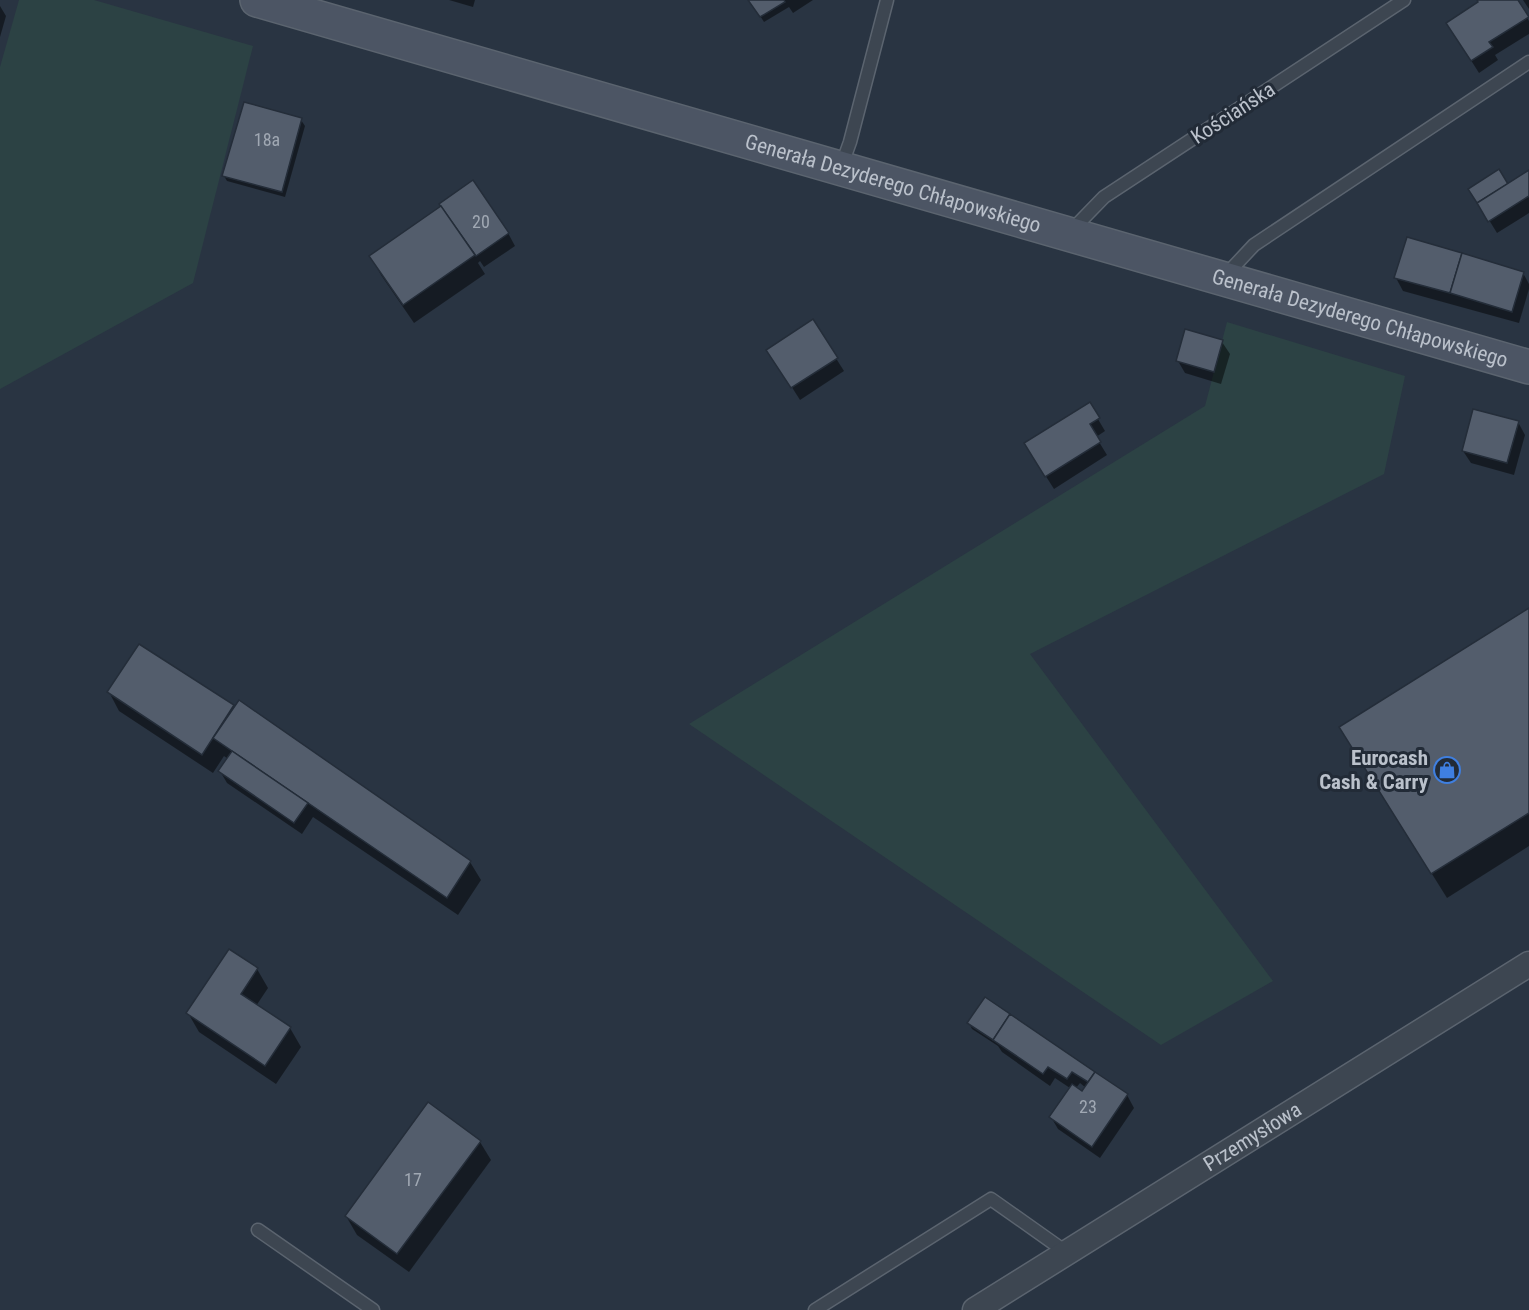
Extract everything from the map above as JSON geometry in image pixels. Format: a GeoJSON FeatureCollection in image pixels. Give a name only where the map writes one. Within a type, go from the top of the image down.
{"type":"FeatureCollection","features":[{"type":"Feature","properties":{"kind":"street","name":"Generała Dezyderego Chłapowskiego"},"geometry":{"type":"LineString","coordinates":[[257,0],[1529,367]]}},
{"type":"Feature","properties":{"kind":"street","name":"Przemysłowa"},"geometry":{"type":"LineString","coordinates":[[975,1310],[1529,964]]}},
{"type":"Feature","properties":{"kind":"lane"},"geometry":{"type":"LineString","coordinates":[[841,168],[850,142],[887,0]]}},
{"type":"Feature","properties":{"kind":"lane","name":"Kościańska"},"geometry":{"type":"LineString","coordinates":[[1068,234],[1104,197],[1404,0]]}},
{"type":"Feature","properties":{"kind":"lane"},"geometry":{"type":"LineString","coordinates":[[1222,279],[1254,245],[1529,62]]}},
{"type":"Feature","properties":{"kind":"lane"},"geometry":{"type":"LineString","coordinates":[[815,1310],[991,1199],[1066,1252]]}},
{"type":"Feature","properties":{"kind":"lane"},"geometry":{"type":"LineString","coordinates":[[258,1230],[373,1310]]}},
{"type":"Feature","properties":{"kind":"green space"},"geometry":{"type":"Polygon","coordinates":[[[19,0],[94,0],[253,46],[193,283],[0,389],[0,67],[19,0]]]}},
{"type":"Feature","properties":{"kind":"green space"},"geometry":{"type":"Polygon","coordinates":[[[1227,322],[1405,376],[1384,474],[1030,654],[1273,981],[1161,1045],[689,724],[1205,406],[1227,322]]]}},
{"type":"Feature","properties":{"kind":"building"},"geometry":{"type":"Polygon","coordinates":[[[748,0],[784,0],[785,2],[760,17],[748,0]]]}},
{"type":"Feature","properties":{"kind":"building"},"geometry":{"type":"Polygon","coordinates":[[[1477,0],[1518,0],[1529,17],[1489,42],[1493,47],[1471,61],[1446,23],[1478,2],[1477,0]]]}},
{"type":"Feature","properties":{"kind":"building"},"geometry":{"type":"Polygon","coordinates":[[[244,102],[302,118],[282,192],[222,176],[244,102]]]}},
{"type":"Feature","properties":{"kind":"building"},"geometry":{"type":"Polygon","coordinates":[[[1499,169],[1508,184],[1477,203],[1468,189],[1499,169]]]}},
{"type":"Feature","properties":{"kind":"building"},"geometry":{"type":"Polygon","coordinates":[[[1529,170],[1529,196],[1488,222],[1477,203],[1529,170]]]}},
{"type":"Feature","properties":{"kind":"building"},"geometry":{"type":"Polygon","coordinates":[[[473,180],[509,233],[476,256],[439,204],[473,180]]]}},
{"type":"Feature","properties":{"kind":"building"},"geometry":{"type":"Polygon","coordinates":[[[441,206],[475,255],[403,305],[369,256],[441,206]]]}},
{"type":"Feature","properties":{"kind":"building"},"geometry":{"type":"Polygon","coordinates":[[[1407,237],[1462,253],[1450,293],[1394,278],[1407,237]]]}},
{"type":"Feature","properties":{"kind":"building"},"geometry":{"type":"Polygon","coordinates":[[[1462,253],[1524,272],[1512,312],[1450,293],[1462,253]]]}},
{"type":"Feature","properties":{"kind":"building"},"geometry":{"type":"Polygon","coordinates":[[[813,319],[838,358],[791,388],[766,350],[813,319]]]}},
{"type":"Feature","properties":{"kind":"building"},"geometry":{"type":"Polygon","coordinates":[[[1185,329],[1223,340],[1214,372],[1176,361],[1185,329]]]}},
{"type":"Feature","properties":{"kind":"building"},"geometry":{"type":"Polygon","coordinates":[[[1090,402],[1100,418],[1090,424],[1101,442],[1045,477],[1024,443],[1090,402]]]}},
{"type":"Feature","properties":{"kind":"building"},"geometry":{"type":"Polygon","coordinates":[[[1473,409],[1519,421],[1507,463],[1462,451],[1473,409]]]}},
{"type":"Feature","properties":{"kind":"building","name":"Eurocash Cash & Carry"},"geometry":{"type":"Polygon","coordinates":[[[1529,608],[1529,813],[1431,874],[1339,727],[1529,608]]]}},
{"type":"Feature","properties":{"kind":"building"},"geometry":{"type":"Polygon","coordinates":[[[139,644],[234,705],[202,755],[107,692],[139,644]]]}},
{"type":"Feature","properties":{"kind":"building"},"geometry":{"type":"Polygon","coordinates":[[[239,700],[471,861],[447,898],[213,738],[239,700]]]}},
{"type":"Feature","properties":{"kind":"building"},"geometry":{"type":"Polygon","coordinates":[[[232,751],[308,803],[294,823],[218,771],[232,751]]]}},
{"type":"Feature","properties":{"kind":"building"},"geometry":{"type":"Polygon","coordinates":[[[229,949],[258,968],[241,994],[291,1027],[265,1066],[186,1013],[229,949]]]}},
{"type":"Feature","properties":{"kind":"building"},"geometry":{"type":"Polygon","coordinates":[[[985,997],[1010,1014],[993,1040],[967,1023],[985,997]]]}},
{"type":"Feature","properties":{"kind":"building"},"geometry":{"type":"Polygon","coordinates":[[[1010,1014],[1095,1072],[1088,1082],[1072,1072],[1067,1079],[1048,1067],[1043,1074],[993,1040],[1010,1014]]]}},
{"type":"Feature","properties":{"kind":"building"},"geometry":{"type":"Polygon","coordinates":[[[1095,1072],[1128,1094],[1092,1147],[1049,1117],[1072,1084],[1082,1091],[1095,1072]]]}},
{"type":"Feature","properties":{"kind":"building"},"geometry":{"type":"Polygon","coordinates":[[[428,1102],[481,1141],[397,1254],[345,1216],[428,1102]]]}},
{"type":"Feature","properties":{"kind":"place","name":"Eurocash Cash & Carry"},"geometry":{"type":"Point","coordinates":[1447,770]}}]}
